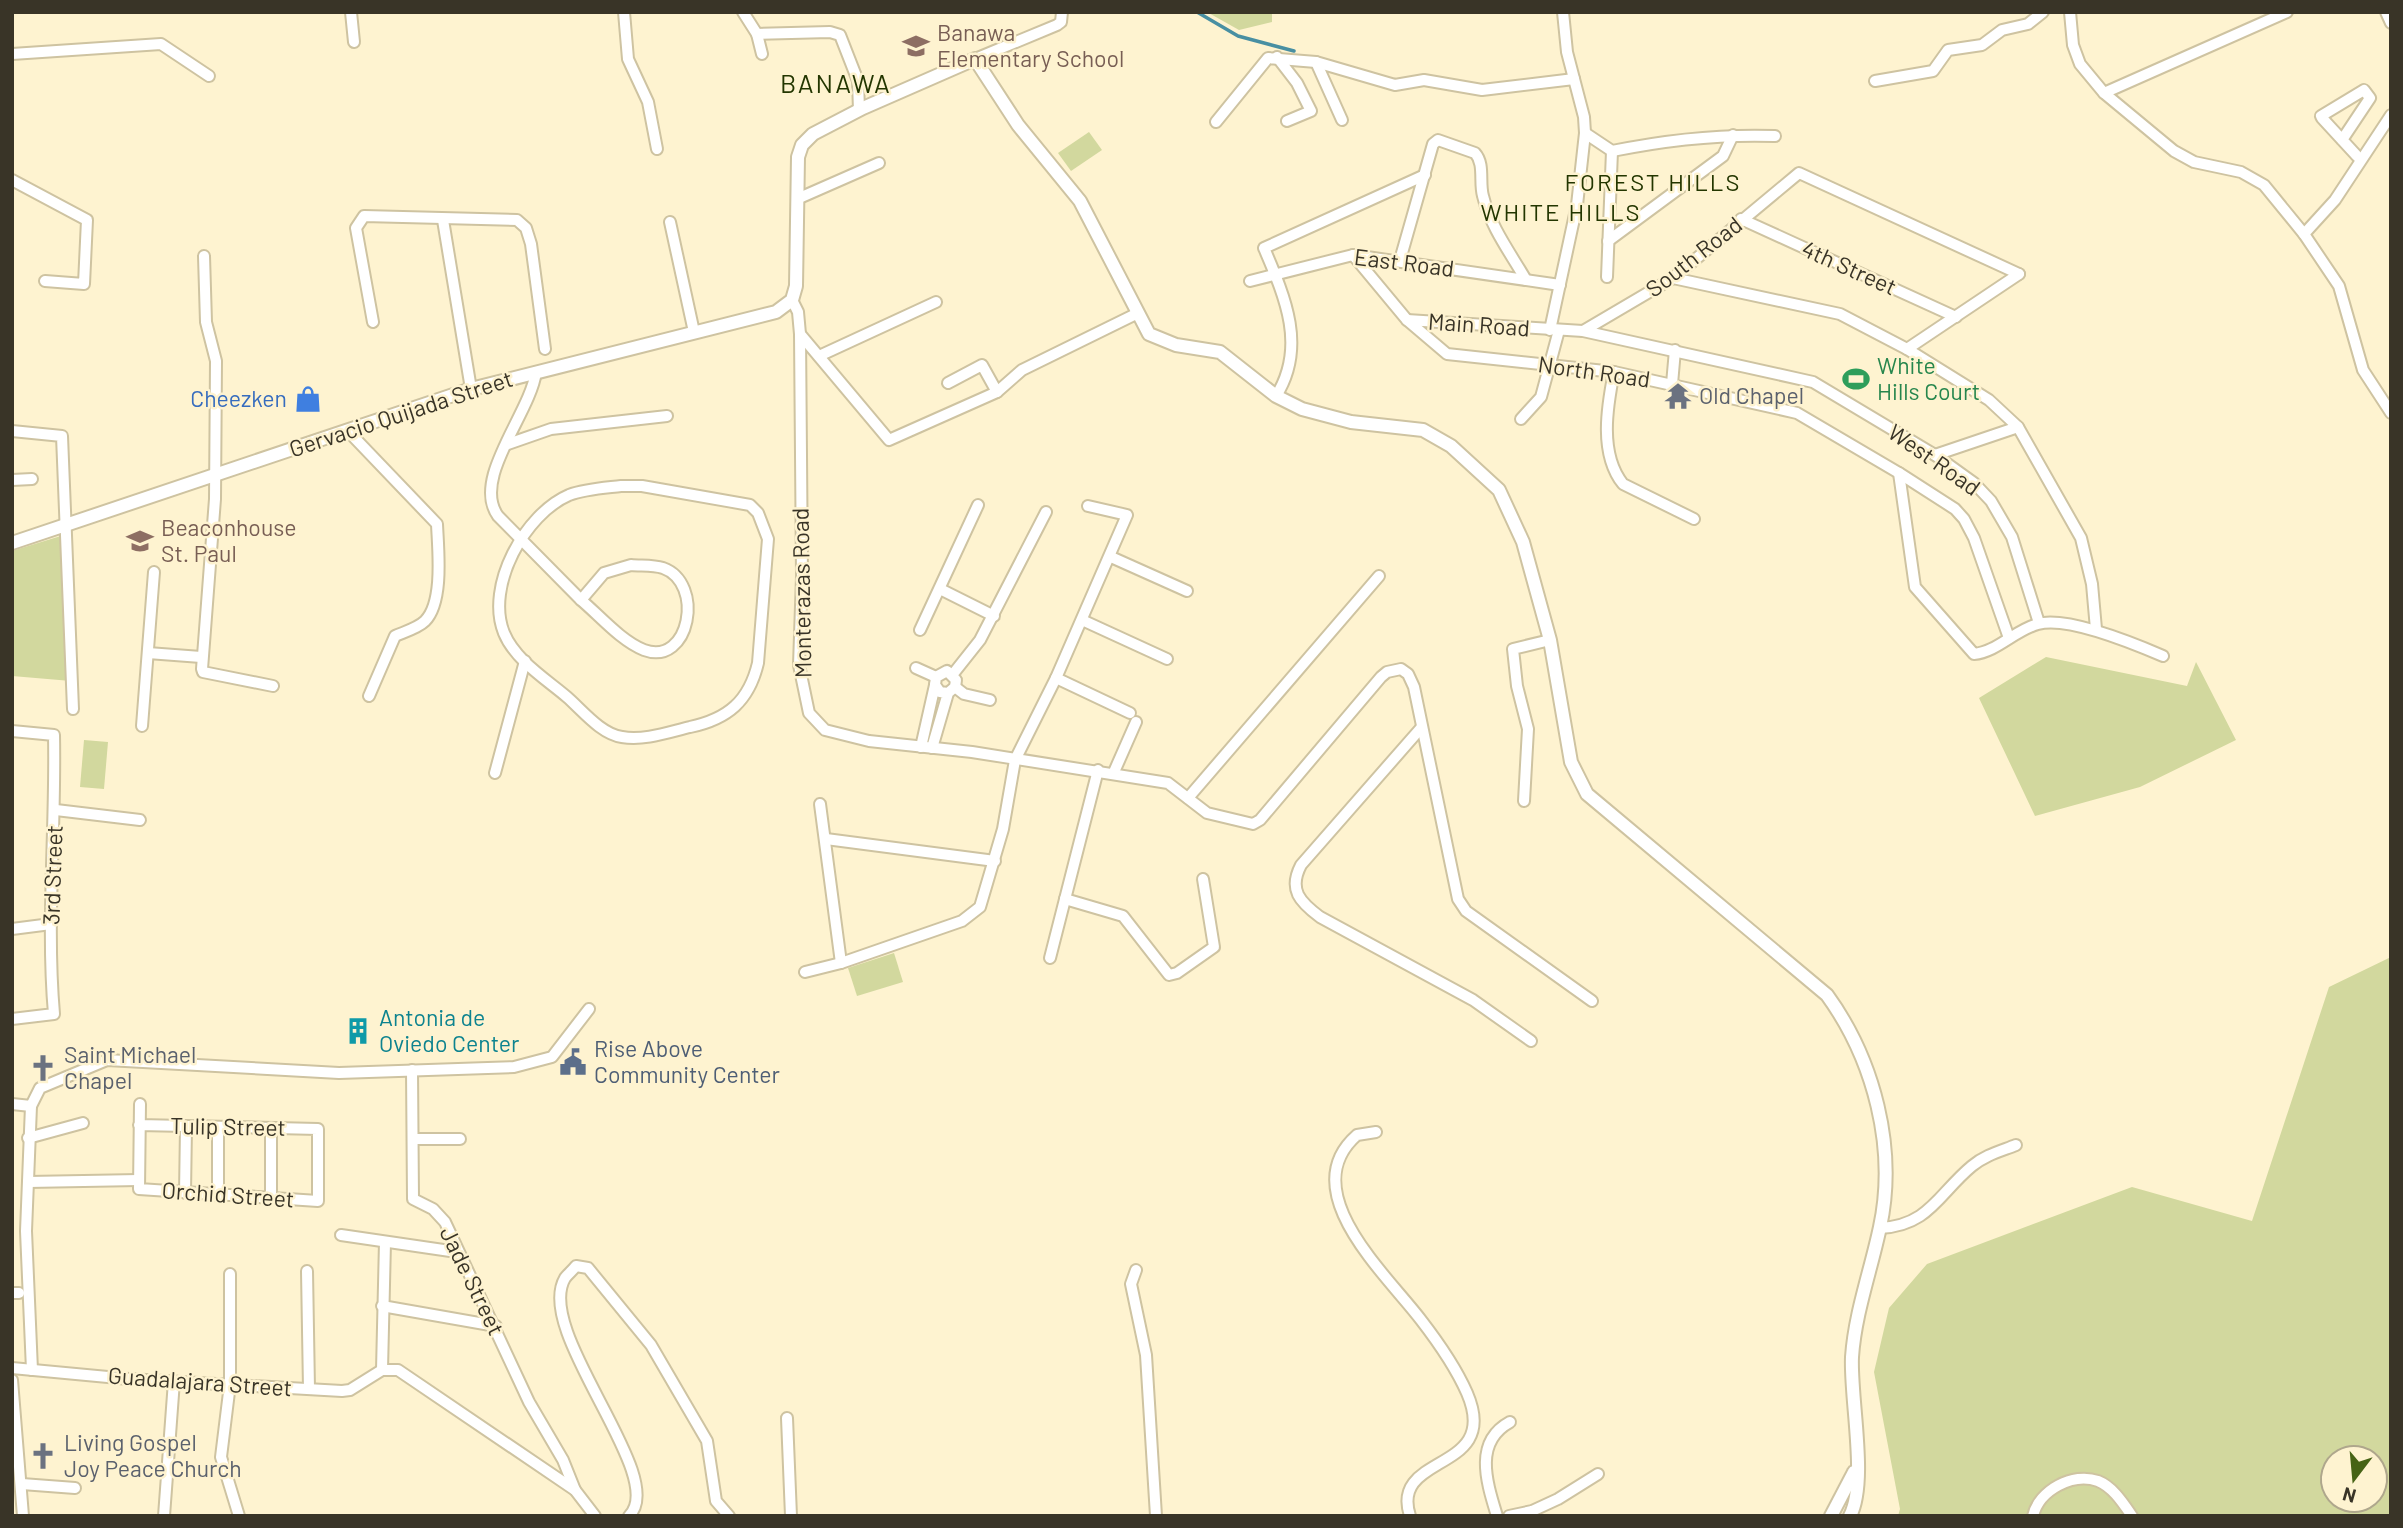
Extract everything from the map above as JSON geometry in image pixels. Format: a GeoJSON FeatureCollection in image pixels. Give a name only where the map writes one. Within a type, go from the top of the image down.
{"type":"FeatureCollection","features":[{"type":"Feature","properties":{"kind":"street"},"geometry":{"type":"LineString","coordinates":[[351,12],[354,42]]}},
{"type":"Feature","properties":{"kind":"street"},"geometry":{"type":"LineString","coordinates":[[624,12],[628,59],[648,102],[657,149]]}},
{"type":"Feature","properties":{"kind":"street"},"geometry":{"type":"LineString","coordinates":[[743,12],[757,34],[762,54]]}},
{"type":"Feature","properties":{"kind":"street"},"geometry":{"type":"LineString","coordinates":[[792,300],[798,267],[798,157],[803,145],[813,134],[859,110],[1057,25],[1062,22],[1062,12]]}},
{"type":"Feature","properties":{"kind":"street"},"geometry":{"type":"LineString","coordinates":[[1521,419],[1541,397],[1550,366],[1560,285],[1577,205],[1585,133],[1584,117],[1567,52],[1563,12]]}},
{"type":"Feature","properties":{"kind":"street"},"geometry":{"type":"LineString","coordinates":[[1874,81],[1933,71],[1948,50],[1982,45],[2002,30],[2028,24],[2043,12]]}},
{"type":"Feature","properties":{"kind":"street"},"geometry":{"type":"LineString","coordinates":[[2070,12],[2073,45],[2080,64],[2104,93],[2174,151],[2194,162],[2241,172],[2264,185],[2304,234],[2339,286],[2363,370],[2391,413]]}},
{"type":"Feature","properties":{"kind":"street"},"geometry":{"type":"LineString","coordinates":[[2104,93],[2287,12]]}},
{"type":"Feature","properties":{"kind":"street"},"geometry":{"type":"LineString","coordinates":[[2386,12],[2391,23]]}},
{"type":"Feature","properties":{"kind":"street"},"geometry":{"type":"LineString","coordinates":[[757,34],[834,33],[844,41],[858,80],[859,110]]}},
{"type":"Feature","properties":{"kind":"street"},"geometry":{"type":"LineString","coordinates":[[12,54],[161,44],[209,76]]}},
{"type":"Feature","properties":{"kind":"street"},"geometry":{"type":"LineString","coordinates":[[1277,57],[1297,83],[1311,111],[1287,121]]}},
{"type":"Feature","properties":{"kind":"street"},"geometry":{"type":"LineString","coordinates":[[1216,122],[1268,58],[1316,62],[1395,85],[1424,80],[1482,90],[1574,79]]}},
{"type":"Feature","properties":{"kind":"street"},"geometry":{"type":"LineString","coordinates":[[975,59],[1018,125],[1080,201],[1136,314],[1149,334],[1176,345],[1220,352],[1234,360],[1276,396],[1330,419],[1423,430],[1451,446],[1499,490],[1523,542],[1550,640],[1571,762],[1587,794],[1827,995],[1847,1022],[1874,1095],[1886,1157],[1885,1197],[1880,1228],[1857,1323],[1852,1359],[1856,1495],[1850,1516]]}},
{"type":"Feature","properties":{"kind":"street"},"geometry":{"type":"LineString","coordinates":[[1316,62],[1342,120]]}},
{"type":"Feature","properties":{"kind":"street"},"geometry":{"type":"LineString","coordinates":[[2342,140],[2370,98],[2364,90],[2322,113],[2322,118],[2342,140],[2360,159]]}},
{"type":"Feature","properties":{"kind":"street"},"geometry":{"type":"LineString","coordinates":[[2304,234],[2324,215],[2391,115]]}},
{"type":"Feature","properties":{"kind":"street"},"geometry":{"type":"LineString","coordinates":[[1585,133],[1612,151],[1663,141],[1733,135],[1775,136]]}},
{"type":"Feature","properties":{"kind":"street"},"geometry":{"type":"LineString","coordinates":[[1608,241],[1723,156],[1733,135]]}},
{"type":"Feature","properties":{"kind":"street"},"geometry":{"type":"LineString","coordinates":[[1401,260],[1435,141],[1475,153],[1479,158],[1482,190],[1488,213],[1526,280]]}},
{"type":"Feature","properties":{"kind":"street"},"geometry":{"type":"LineString","coordinates":[[1607,277],[1612,151]]}},
{"type":"Feature","properties":{"kind":"street"},"geometry":{"type":"LineString","coordinates":[[797,200],[879,163]]}},
{"type":"Feature","properties":{"kind":"street","name":"South Road"},"geometry":{"type":"LineString","coordinates":[[1583,331],[1673,278],[1799,173],[2019,274],[1956,317]]}},
{"type":"Feature","properties":{"kind":"street"},"geometry":{"type":"LineString","coordinates":[[1276,396],[1289,372],[1294,347],[1290,320],[1264,248],[1425,174]]}},
{"type":"Feature","properties":{"kind":"street"},"geometry":{"type":"LineString","coordinates":[[12,180],[87,220],[84,284],[45,281]]}},
{"type":"Feature","properties":{"kind":"street"},"geometry":{"type":"LineString","coordinates":[[373,321],[356,228],[364,216],[517,220],[526,228],[531,244],[545,349]]}},
{"type":"Feature","properties":{"kind":"street","name":"4th Street"},"geometry":{"type":"LineString","coordinates":[[1741,219],[1956,317]]}},
{"type":"Feature","properties":{"kind":"street"},"geometry":{"type":"LineString","coordinates":[[443,220],[471,389]]}},
{"type":"Feature","properties":{"kind":"street"},"geometry":{"type":"LineString","coordinates":[[670,222],[694,332]]}},
{"type":"Feature","properties":{"kind":"street","name":"East Road"},"geometry":{"type":"LineString","coordinates":[[1251,281],[1353,254],[1560,285]]}},
{"type":"Feature","properties":{"kind":"street","name":"North Road"},"geometry":{"type":"LineString","coordinates":[[1353,254],[1407,320],[1447,354],[1614,372],[1785,408],[1899,474],[1955,509],[1970,527],[2009,638]]}},
{"type":"Feature","properties":{"kind":"street"},"geometry":{"type":"LineString","coordinates":[[204,256],[206,321],[216,361],[214,475],[201,657],[203,672],[273,686]]}},
{"type":"Feature","properties":{"kind":"street"},"geometry":{"type":"LineString","coordinates":[[1673,278],[1840,314],[1967,384],[2018,427],[2081,538],[2092,584],[2095,629]]}},
{"type":"Feature","properties":{"kind":"street","name":"Gervacio Quijada Street"},"geometry":{"type":"LineString","coordinates":[[12,543],[471,389],[776,312],[792,300]]}},
{"type":"Feature","properties":{"kind":"street","name":"Monterazas Road"},"geometry":{"type":"LineString","coordinates":[[792,300],[798,312],[800,334],[802,576],[799,665],[809,713],[825,730],[869,741],[972,752],[1114,772],[1168,783],[1207,813],[1245,824],[1260,820],[1381,677],[1395,669],[1401,669],[1412,680],[1421,728]]}},
{"type":"Feature","properties":{"kind":"street"},"geometry":{"type":"LineString","coordinates":[[819,356],[936,303]]}},
{"type":"Feature","properties":{"kind":"street"},"geometry":{"type":"LineString","coordinates":[[800,334],[888,440],[997,391],[1022,370],[1136,314]]}},
{"type":"Feature","properties":{"kind":"street"},"geometry":{"type":"LineString","coordinates":[[1907,349],[1956,317]]}},
{"type":"Feature","properties":{"kind":"street","name":"Main Road"},"geometry":{"type":"LineString","coordinates":[[1407,320],[1555,330]]}},
{"type":"Feature","properties":{"kind":"street","name":"West Road"},"geometry":{"type":"LineString","coordinates":[[1555,330],[1583,331],[1813,382],[1935,456],[1974,483],[2001,517],[2026,575],[2039,623]]}},
{"type":"Feature","properties":{"kind":"street"},"geometry":{"type":"LineString","coordinates":[[1672,384],[1675,350]]}},
{"type":"Feature","properties":{"kind":"street"},"geometry":{"type":"LineString","coordinates":[[948,383],[982,365],[997,391]]}},
{"type":"Feature","properties":{"kind":"street"},"geometry":{"type":"LineString","coordinates":[[536,372],[533,388],[490,481],[489,499],[498,516],[581,600],[645,650],[659,652],[672,648],[681,638],[688,612],[684,585],[675,574],[654,566],[631,565],[611,569],[581,600]]}},
{"type":"Feature","properties":{"kind":"street"},"geometry":{"type":"LineString","coordinates":[[1614,372],[1606,410],[1607,431],[1616,476],[1623,484],[1694,519]]}},
{"type":"Feature","properties":{"kind":"street"},"geometry":{"type":"LineString","coordinates":[[508,443],[551,429],[667,416]]}},
{"type":"Feature","properties":{"kind":"street"},"geometry":{"type":"LineString","coordinates":[[1935,456],[2018,427]]}},
{"type":"Feature","properties":{"kind":"street"},"geometry":{"type":"LineString","coordinates":[[347,430],[438,524],[438,589],[434,603],[425,621],[395,636],[369,696]]}},
{"type":"Feature","properties":{"kind":"street"},"geometry":{"type":"LineString","coordinates":[[12,431],[62,436],[73,709]]}},
{"type":"Feature","properties":{"kind":"street"},"geometry":{"type":"LineString","coordinates":[[1899,474],[1915,587],[1974,654],[1986,652],[2039,623],[2095,629],[2163,656]]}},
{"type":"Feature","properties":{"kind":"street"},"geometry":{"type":"LineString","coordinates":[[12,480],[32,479]]}},
{"type":"Feature","properties":{"kind":"street"},"geometry":{"type":"LineString","coordinates":[[632,486],[750,505],[758,513],[768,538],[758,663],[754,682],[734,710],[718,719],[636,739],[607,732],[525,661],[505,635],[498,606],[504,571],[522,539],[548,510],[572,494],[632,486]]}},
{"type":"Feature","properties":{"kind":"street"},"geometry":{"type":"LineString","coordinates":[[920,630],[978,505]]}},
{"type":"Feature","properties":{"kind":"street"},"geometry":{"type":"LineString","coordinates":[[805,972],[841,962],[976,913],[995,860],[1016,760],[1111,557],[1127,515],[1088,506]]}},
{"type":"Feature","properties":{"kind":"street"},"geometry":{"type":"LineString","coordinates":[[927,747],[952,690],[953,674],[969,656],[994,616],[1046,512]]}},
{"type":"Feature","properties":{"kind":"street"},"geometry":{"type":"LineString","coordinates":[[1111,557],[1187,592]]}},
{"type":"Feature","properties":{"kind":"street"},"geometry":{"type":"LineString","coordinates":[[142,726],[154,572]]}},
{"type":"Feature","properties":{"kind":"street"},"geometry":{"type":"LineString","coordinates":[[1188,798],[1379,576]]}},
{"type":"Feature","properties":{"kind":"street"},"geometry":{"type":"LineString","coordinates":[[940,589],[994,616]]}},
{"type":"Feature","properties":{"kind":"street"},"geometry":{"type":"LineString","coordinates":[[1082,620],[1167,659]]}},
{"type":"Feature","properties":{"kind":"street"},"geometry":{"type":"LineString","coordinates":[[1524,801],[1528,729],[1517,686],[1513,649],[1550,640]]}},
{"type":"Feature","properties":{"kind":"street"},"geometry":{"type":"LineString","coordinates":[[148,653],[201,657]]}},
{"type":"Feature","properties":{"kind":"street"},"geometry":{"type":"LineString","coordinates":[[495,772],[525,661]]}},
{"type":"Feature","properties":{"kind":"street"},"geometry":{"type":"LineString","coordinates":[[916,668],[935,681],[940,691],[952,690],[990,700]]}},
{"type":"Feature","properties":{"kind":"street"},"geometry":{"type":"LineString","coordinates":[[927,747],[935,681],[947,671],[953,674]]}},
{"type":"Feature","properties":{"kind":"street"},"geometry":{"type":"LineString","coordinates":[[1056,678],[1133,718],[1114,772]]}},
{"type":"Feature","properties":{"kind":"street"},"geometry":{"type":"LineString","coordinates":[[1421,728],[1452,879],[1466,911],[1592,1001]]}},
{"type":"Feature","properties":{"kind":"street"},"geometry":{"type":"LineString","coordinates":[[1421,728],[1301,865],[1294,877],[1294,892],[1304,906],[1320,917],[1473,1000],[1531,1041]]}},
{"type":"Feature","properties":{"kind":"street","name":"3rd Street"},"geometry":{"type":"LineString","coordinates":[[12,731],[54,736],[56,810],[51,924],[54,1014],[12,1019]]}},
{"type":"Feature","properties":{"kind":"street"},"geometry":{"type":"LineString","coordinates":[[1050,958],[1098,770]]}},
{"type":"Feature","properties":{"kind":"street"},"geometry":{"type":"LineString","coordinates":[[820,804],[841,962]]}},
{"type":"Feature","properties":{"kind":"street"},"geometry":{"type":"LineString","coordinates":[[56,810],[140,820]]}},
{"type":"Feature","properties":{"kind":"street"},"geometry":{"type":"LineString","coordinates":[[826,839],[995,860]]}},
{"type":"Feature","properties":{"kind":"street"},"geometry":{"type":"LineString","coordinates":[[1065,899],[1123,916],[1169,975],[1177,973],[1214,947],[1202,879]]}},
{"type":"Feature","properties":{"kind":"street"},"geometry":{"type":"LineString","coordinates":[[12,929],[51,924]]}},
{"type":"Feature","properties":{"kind":"street"},"geometry":{"type":"LineString","coordinates":[[32,1370],[26,1231],[28,1138],[31,1106],[40,1088],[107,1060],[339,1073],[514,1067],[552,1057],[589,1009]]}},
{"type":"Feature","properties":{"kind":"street","name":"Jade Street"},"geometry":{"type":"LineString","coordinates":[[412,1070],[413,1199],[433,1209],[445,1222],[457,1252],[496,1326],[528,1402],[563,1460],[575,1490]]}},
{"type":"Feature","properties":{"kind":"street"},"geometry":{"type":"LineString","coordinates":[[12,1104],[31,1106]]}},
{"type":"Feature","properties":{"kind":"street"},"geometry":{"type":"LineString","coordinates":[[139,1185],[140,1104]]}},
{"type":"Feature","properties":{"kind":"street"},"geometry":{"type":"LineString","coordinates":[[28,1138],[83,1123]]}},
{"type":"Feature","properties":{"kind":"street","name":"Tulip Street"},"geometry":{"type":"LineString","coordinates":[[139,1125],[317,1129],[318,1201]]}},
{"type":"Feature","properties":{"kind":"street"},"geometry":{"type":"LineString","coordinates":[[185,1193],[186,1126]]}},
{"type":"Feature","properties":{"kind":"street"},"geometry":{"type":"LineString","coordinates":[[218,1127],[218,1196]]}},
{"type":"Feature","properties":{"kind":"street"},"geometry":{"type":"LineString","coordinates":[[271,1128],[271,1198]]}},
{"type":"Feature","properties":{"kind":"street"},"geometry":{"type":"LineString","coordinates":[[1376,1132],[1357,1135],[1340,1155],[1335,1189],[1341,1209],[1353,1234],[1423,1322],[1468,1394],[1472,1410],[1470,1438],[1462,1449],[1448,1460],[1410,1478],[1406,1504],[1410,1516]]}},
{"type":"Feature","properties":{"kind":"street"},"geometry":{"type":"LineString","coordinates":[[414,1139],[460,1139]]}},
{"type":"Feature","properties":{"kind":"street"},"geometry":{"type":"LineString","coordinates":[[1880,1228],[1898,1227],[1917,1219],[1971,1167],[1982,1159],[2016,1145]]}},
{"type":"Feature","properties":{"kind":"street","name":"Orchid Street"},"geometry":{"type":"LineString","coordinates":[[28,1182],[139,1185],[218,1196],[318,1201]]}},
{"type":"Feature","properties":{"kind":"street"},"geometry":{"type":"LineString","coordinates":[[341,1235],[457,1252]]}},
{"type":"Feature","properties":{"kind":"street"},"geometry":{"type":"LineString","coordinates":[[384,1242],[383,1370],[398,1370],[575,1490],[595,1516]]}},
{"type":"Feature","properties":{"kind":"street"},"geometry":{"type":"LineString","coordinates":[[629,1516],[639,1501],[637,1485],[617,1434],[567,1334],[561,1309],[564,1279],[576,1266],[588,1268],[651,1345],[708,1441],[716,1500],[729,1516]]}},
{"type":"Feature","properties":{"kind":"street"},"geometry":{"type":"LineString","coordinates":[[1136,1270],[1131,1284],[1146,1355],[1156,1516]]}},
{"type":"Feature","properties":{"kind":"street"},"geometry":{"type":"LineString","coordinates":[[307,1271],[309,1389]]}},
{"type":"Feature","properties":{"kind":"street"},"geometry":{"type":"LineString","coordinates":[[230,1274],[230,1384],[221,1457],[239,1516]]}},
{"type":"Feature","properties":{"kind":"street"},"geometry":{"type":"LineString","coordinates":[[382,1306],[496,1326]]}},
{"type":"Feature","properties":{"kind":"street","name":"Guadalajara Street"},"geometry":{"type":"LineString","coordinates":[[12,1368],[174,1381],[350,1390],[383,1370]]}},
{"type":"Feature","properties":{"kind":"street"},"geometry":{"type":"LineString","coordinates":[[12,1380],[23,1516]]}},
{"type":"Feature","properties":{"kind":"street"},"geometry":{"type":"LineString","coordinates":[[164,1516],[174,1381]]}},
{"type":"Feature","properties":{"kind":"street"},"geometry":{"type":"LineString","coordinates":[[787,1418],[791,1516]]}},
{"type":"Feature","properties":{"kind":"street"},"geometry":{"type":"LineString","coordinates":[[1497,1516],[1486,1479],[1487,1450],[1499,1428],[1510,1422]]}},
{"type":"Feature","properties":{"kind":"street"},"geometry":{"type":"LineString","coordinates":[[1831,1516],[1856,1469]]}},
{"type":"Feature","properties":{"kind":"street"},"geometry":{"type":"LineString","coordinates":[[1509,1516],[1532,1511],[1558,1499],[1598,1474]]}},
{"type":"Feature","properties":{"kind":"street"},"geometry":{"type":"LineString","coordinates":[[2033,1516],[2041,1497],[2050,1490],[2076,1479],[2087,1479],[2105,1485],[2132,1516]]}},
{"type":"Feature","properties":{"kind":"street"},"geometry":{"type":"LineString","coordinates":[[22,1484],[75,1488]]}},
{"type":"Feature","properties":{"kind":"green space"},"geometry":{"type":"Polygon","coordinates":[[[1207,12],[1272,12],[1272,22],[1239,30],[1207,12]]]}},
{"type":"Feature","properties":{"kind":"green space"},"geometry":{"type":"Polygon","coordinates":[[[1089,132],[1102,150],[1071,171],[1058,153],[1089,132]]]}},
{"type":"Feature","properties":{"kind":"green space"},"geometry":{"type":"Polygon","coordinates":[[[64,535],[71,681],[12,676],[12,551],[64,535]]]}},
{"type":"Feature","properties":{"kind":"green space"},"geometry":{"type":"Polygon","coordinates":[[[2046,657],[2187,686],[2196,662],[2236,740],[2140,787],[2035,816],[1979,698],[2046,657]]]}},
{"type":"Feature","properties":{"kind":"green space"},"geometry":{"type":"Polygon","coordinates":[[[84,740],[108,742],[104,789],[80,787],[84,740]]]}},
{"type":"Feature","properties":{"kind":"green space"},"geometry":{"type":"Polygon","coordinates":[[[894,953],[903,982],[857,996],[848,968],[894,953]]]}},
{"type":"Feature","properties":{"kind":"green space"},"geometry":{"type":"Polygon","coordinates":[[[2391,957],[2391,1516],[1898,1516],[1900,1509],[1874,1372],[1889,1308],[1927,1264],[2132,1187],[2252,1221],[2329,987],[2391,957]]]}},
{"type":"Feature","properties":{"kind":"waterway"},"geometry":{"type":"LineString","coordinates":[[1197,12],[1238,36],[1294,51]]}},
{"type":"Feature","properties":{"kind":"place","name":"Banawa Elementary School"},"geometry":{"type":"Point","coordinates":[916,46]}},
{"type":"Feature","properties":{"kind":"place","name":"White Hills Court"},"geometry":{"type":"Point","coordinates":[1856,379]}},
{"type":"Feature","properties":{"kind":"place","name":"Old Chapel"},"geometry":{"type":"Point","coordinates":[1678,396]}},
{"type":"Feature","properties":{"kind":"place","name":"Cheezken"},"geometry":{"type":"Point","coordinates":[308,399]}},
{"type":"Feature","properties":{"kind":"place","name":"Beaconhouse St. Paul"},"geometry":{"type":"Point","coordinates":[140,541]}},
{"type":"Feature","properties":{"kind":"place","name":"Antonia de Oviedo Center"},"geometry":{"type":"Point","coordinates":[358,1031]}},
{"type":"Feature","properties":{"kind":"place","name":"Rise Above Community Center"},"geometry":{"type":"Point","coordinates":[573,1062]}},
{"type":"Feature","properties":{"kind":"place","name":"Saint Michael Chapel"},"geometry":{"type":"Point","coordinates":[43,1068]}},
{"type":"Feature","properties":{"kind":"place","name":"Living Gospel Joy Peace Church"},"geometry":{"type":"Point","coordinates":[43,1456]}},
{"type":"Feature","properties":{"kind":"district","name":"BANAWA"},"geometry":{"type":"Point","coordinates":[836,84]}},
{"type":"Feature","properties":{"kind":"district","name":"FOREST HILLS"},"geometry":{"type":"Point","coordinates":[1653,183]}},
{"type":"Feature","properties":{"kind":"district","name":"WHITE HILLS"},"geometry":{"type":"Point","coordinates":[1561,213]}}]}
